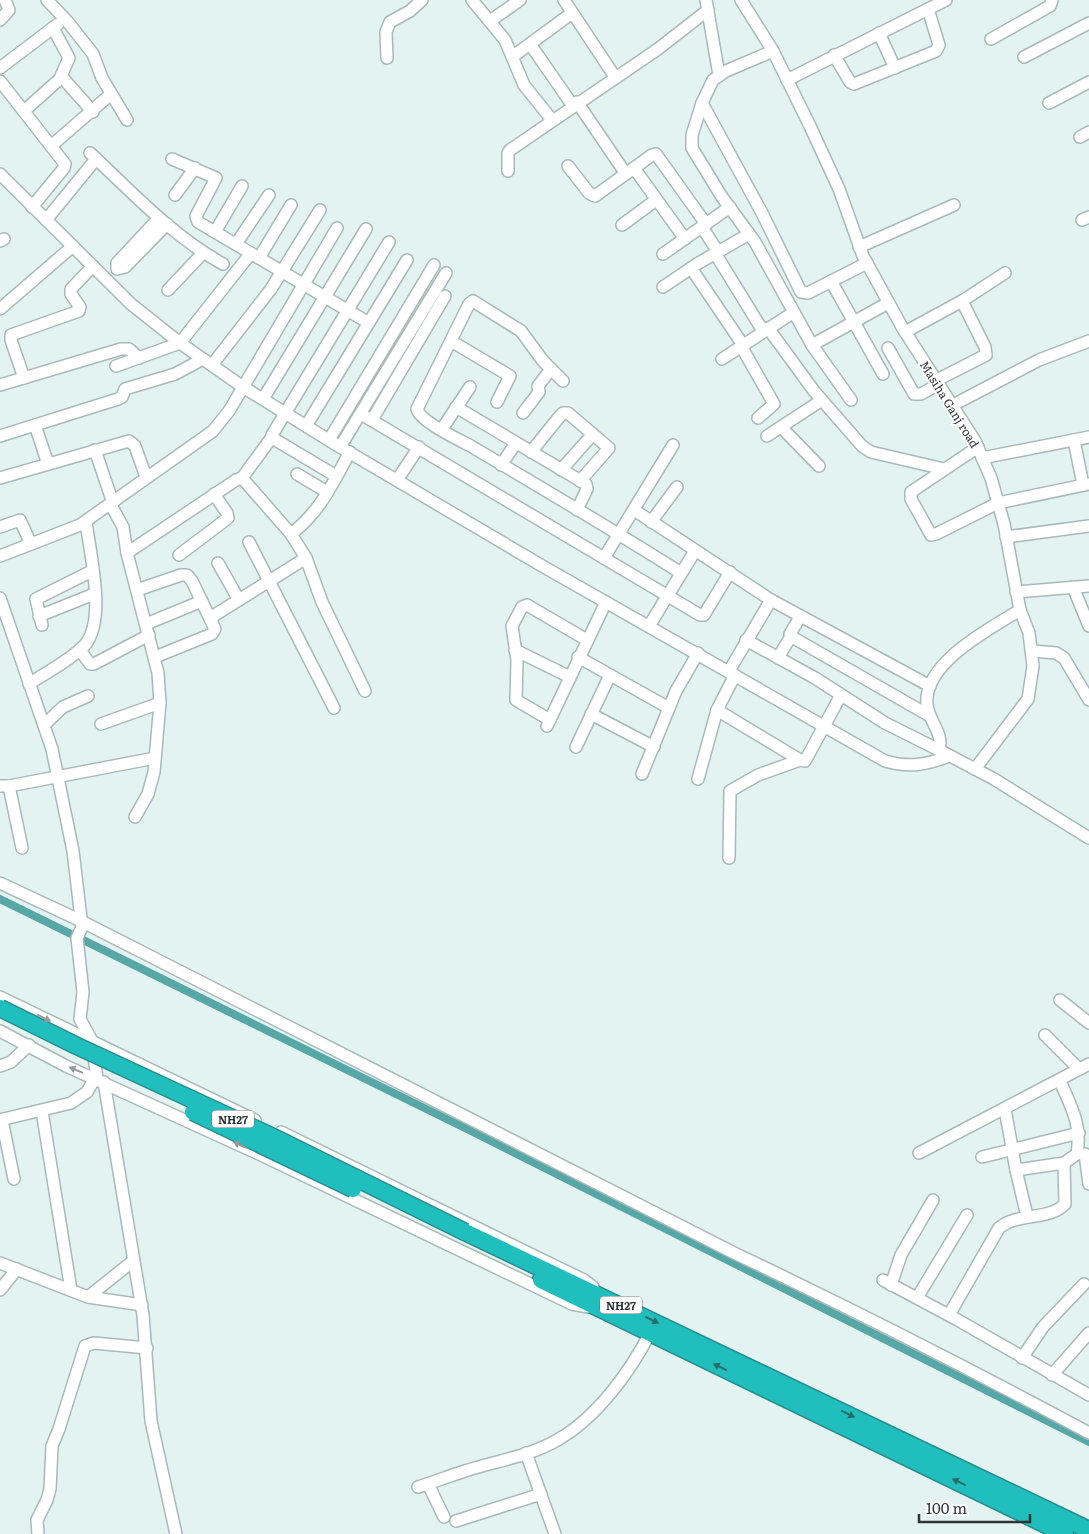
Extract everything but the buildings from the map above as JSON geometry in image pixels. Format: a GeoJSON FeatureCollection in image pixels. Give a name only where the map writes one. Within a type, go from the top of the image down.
{"type":"FeatureCollection","features":[{"type":"Feature","properties":{"kind":"highway","name":"NH27"},"geometry":{"type":"LineString","coordinates":[[0,1008],[273,1137],[464,1238]]}},
{"type":"Feature","properties":{"kind":"highway","name":"NH27"},"geometry":{"type":"LineString","coordinates":[[0,1020],[770,1384],[1089,1530]]}},
{"type":"Feature","properties":{"kind":"highway","name":"NH27"},"geometry":{"type":"LineString","coordinates":[[603,1304],[650,1333],[770,1384]]}},
{"type":"Feature","properties":{"kind":"highway","name":"NH27"},"geometry":{"type":"LineString","coordinates":[[798,1397],[1065,1534]]}},
{"type":"Feature","properties":{"kind":"street"},"geometry":{"type":"LineString","coordinates":[[0,20],[9,10],[5,0]]}},
{"type":"Feature","properties":{"kind":"street"},"geometry":{"type":"LineString","coordinates":[[47,0],[65,18],[93,54],[102,78],[127,120]]}},
{"type":"Feature","properties":{"kind":"street"},"geometry":{"type":"LineString","coordinates":[[388,58],[386,32],[390,22],[410,12],[422,0]]}},
{"type":"Feature","properties":{"kind":"street"},"geometry":{"type":"LineString","coordinates":[[472,0],[505,40],[524,85],[552,120]]}},
{"type":"Feature","properties":{"kind":"street"},"geometry":{"type":"LineString","coordinates":[[490,21],[520,0]]}},
{"type":"Feature","properties":{"kind":"street"},"geometry":{"type":"LineString","coordinates":[[564,0],[615,77]]}},
{"type":"Feature","properties":{"kind":"street","name":"Masiha Ganj road"},"geometry":{"type":"LineString","coordinates":[[741,0],[773,51],[787,80],[839,189],[859,247],[867,263],[905,332],[953,405],[980,452],[991,478],[1006,537],[1020,610],[1030,633],[1033,651],[1031,689],[1028,699],[975,769]]}},
{"type":"Feature","properties":{"kind":"street"},"geometry":{"type":"LineString","coordinates":[[991,39],[1050,6],[1052,0]]}},
{"type":"Feature","properties":{"kind":"street"},"geometry":{"type":"LineString","coordinates":[[787,80],[942,1]]}},
{"type":"Feature","properties":{"kind":"street"},"geometry":{"type":"LineString","coordinates":[[707,5],[719,75]]}},
{"type":"Feature","properties":{"kind":"street"},"geometry":{"type":"LineString","coordinates":[[508,170],[508,153],[510,150],[658,49],[707,5]]}},
{"type":"Feature","properties":{"kind":"street"},"geometry":{"type":"LineString","coordinates":[[834,55],[850,82],[854,84],[936,51],[940,47],[928,9]]}},
{"type":"Feature","properties":{"kind":"street"},"geometry":{"type":"LineString","coordinates":[[512,57],[572,13]]}},
{"type":"Feature","properties":{"kind":"street"},"geometry":{"type":"LineString","coordinates":[[0,68],[65,18]]}},
{"type":"Feature","properties":{"kind":"street"},"geometry":{"type":"LineString","coordinates":[[1024,57],[1089,23]]}},
{"type":"Feature","properties":{"kind":"street"},"geometry":{"type":"LineString","coordinates":[[53,28],[69,58],[61,72],[62,77],[93,112]]}},
{"type":"Feature","properties":{"kind":"street"},"geometry":{"type":"LineString","coordinates":[[879,33],[895,68]]}},
{"type":"Feature","properties":{"kind":"street"},"geometry":{"type":"LineString","coordinates":[[530,44],[575,104],[656,200],[685,239]]}},
{"type":"Feature","properties":{"kind":"street"},"geometry":{"type":"LineString","coordinates":[[773,51],[719,75],[709,86],[692,135],[692,148],[750,234],[812,345],[851,400]]}},
{"type":"Feature","properties":{"kind":"street"},"geometry":{"type":"LineString","coordinates":[[24,111],[62,77]]}},
{"type":"Feature","properties":{"kind":"street"},"geometry":{"type":"LineString","coordinates":[[0,81],[63,160],[65,166],[32,207]]}},
{"type":"Feature","properties":{"kind":"street"},"geometry":{"type":"LineString","coordinates":[[1049,103],[1089,82]]}},
{"type":"Feature","properties":{"kind":"street"},"geometry":{"type":"LineString","coordinates":[[51,146],[93,112],[111,94]]}},
{"type":"Feature","properties":{"kind":"street"},"geometry":{"type":"LineString","coordinates":[[702,103],[762,213],[801,292],[808,293],[867,263]]}},
{"type":"Feature","properties":{"kind":"street"},"geometry":{"type":"LineString","coordinates":[[568,166],[592,196],[599,194],[656,154],[704,225],[716,253],[766,330],[822,400],[866,450],[944,469]]}},
{"type":"Feature","properties":{"kind":"street"},"geometry":{"type":"LineString","coordinates":[[46,220],[93,156],[163,221],[203,253],[223,264]]}},
{"type":"Feature","properties":{"kind":"street"},"geometry":{"type":"LineString","coordinates":[[172,159],[216,178],[196,218],[215,232],[302,286],[369,323]]}},
{"type":"Feature","properties":{"kind":"street"},"geometry":{"type":"LineString","coordinates":[[175,195],[195,168]]}},
{"type":"Feature","properties":{"kind":"street"},"geometry":{"type":"LineString","coordinates":[[0,174],[4,185],[46,220],[131,304],[180,343],[263,400],[606,602],[885,761],[900,765],[925,765],[944,753]]}},
{"type":"Feature","properties":{"kind":"street"},"geometry":{"type":"LineString","coordinates":[[215,232],[242,186]]}},
{"type":"Feature","properties":{"kind":"street"},"geometry":{"type":"LineString","coordinates":[[236,244],[269,194]]}},
{"type":"Feature","properties":{"kind":"street"},"geometry":{"type":"LineString","coordinates":[[622,225],[656,200]]}},
{"type":"Feature","properties":{"kind":"street"},"geometry":{"type":"LineString","coordinates":[[116,366],[180,343],[255,256],[292,205]]}},
{"type":"Feature","properties":{"kind":"street"},"geometry":{"type":"LineString","coordinates":[[859,247],[954,205]]}},
{"type":"Feature","properties":{"kind":"street"},"geometry":{"type":"LineString","coordinates":[[663,254],[730,207]]}},
{"type":"Feature","properties":{"kind":"street"},"geometry":{"type":"LineString","coordinates":[[0,436],[118,399],[122,397],[125,389],[170,376],[207,362],[251,317],[320,210]]}},
{"type":"Feature","properties":{"kind":"street"},"geometry":{"type":"LineString","coordinates":[[0,556],[71,530],[86,522],[146,477],[213,431],[243,387],[337,228]]}},
{"type":"Feature","properties":{"kind":"street"},"geometry":{"type":"LineString","coordinates":[[263,400],[366,229]]}},
{"type":"Feature","properties":{"kind":"street"},"geometry":{"type":"LineString","coordinates":[[663,287],[691,268],[750,234]]}},
{"type":"Feature","properties":{"kind":"street"},"geometry":{"type":"LineString","coordinates":[[127,553],[214,494],[242,478],[272,437],[389,242]]}},
{"type":"Feature","properties":{"kind":"street"},"geometry":{"type":"LineString","coordinates":[[0,309],[72,246]]}},
{"type":"Feature","properties":{"kind":"street"},"geometry":{"type":"LineString","coordinates":[[168,290],[203,253]]}},
{"type":"Feature","properties":{"kind":"street"},"geometry":{"type":"LineString","coordinates":[[306,426],[407,260]]}},
{"type":"Feature","properties":{"kind":"street"},"geometry":{"type":"LineString","coordinates":[[329,440],[434,265]]}},
{"type":"Feature","properties":{"kind":"street"},"geometry":{"type":"LineString","coordinates":[[24,378],[11,335],[79,311],[80,306],[71,294],[70,289],[93,266]]}},
{"type":"Feature","properties":{"kind":"street"},"geometry":{"type":"LineString","coordinates":[[691,268],[742,345],[774,404],[758,418]]}},
{"type":"Feature","properties":{"kind":"street"},"geometry":{"type":"LineString","coordinates":[[291,534],[313,515],[327,492],[336,476],[361,414],[446,273]]}},
{"type":"Feature","properties":{"kind":"street"},"geometry":{"type":"LineString","coordinates":[[905,332],[962,301],[1005,273]]}},
{"type":"Feature","properties":{"kind":"street"},"geometry":{"type":"LineString","coordinates":[[831,281],[883,374]]}},
{"type":"Feature","properties":{"kind":"street"},"geometry":{"type":"LineString","coordinates":[[372,420],[445,296]]}},
{"type":"Feature","properties":{"kind":"street"},"geometry":{"type":"LineString","coordinates":[[563,381],[521,332],[474,301],[469,304],[416,409],[420,415],[442,429],[620,534],[681,573]]}},
{"type":"Feature","properties":{"kind":"street"},"geometry":{"type":"LineString","coordinates":[[888,348],[914,394],[921,394],[938,382],[986,355],[985,347],[962,301]]}},
{"type":"Feature","properties":{"kind":"street"},"geometry":{"type":"LineString","coordinates":[[812,345],[888,303]]}},
{"type":"Feature","properties":{"kind":"street"},"geometry":{"type":"LineString","coordinates":[[722,359],[794,312]]}},
{"type":"Feature","properties":{"kind":"street"},"geometry":{"type":"LineString","coordinates":[[451,341],[510,376],[497,402]]}},
{"type":"Feature","properties":{"kind":"street"},"geometry":{"type":"LineString","coordinates":[[953,405],[1039,360],[1089,341]]}},
{"type":"Feature","properties":{"kind":"street"},"geometry":{"type":"LineString","coordinates":[[0,385],[124,348],[139,358]]}},
{"type":"Feature","properties":{"kind":"street"},"geometry":{"type":"LineString","coordinates":[[524,413],[539,392],[538,386],[551,369]]}},
{"type":"Feature","properties":{"kind":"street"},"geometry":{"type":"LineString","coordinates":[[442,429],[470,387]]}},
{"type":"Feature","properties":{"kind":"street"},"geometry":{"type":"LineString","coordinates":[[767,436],[822,400]]}},
{"type":"Feature","properties":{"kind":"street"},"geometry":{"type":"LineString","coordinates":[[456,407],[580,481],[587,488],[577,510]]}},
{"type":"Feature","properties":{"kind":"street"},"geometry":{"type":"LineString","coordinates":[[531,452],[563,413],[568,413],[609,448],[580,481]]}},
{"type":"Feature","properties":{"kind":"street"},"geometry":{"type":"LineString","coordinates":[[361,414],[703,616],[713,604],[730,572]]}},
{"type":"Feature","properties":{"kind":"street"},"geometry":{"type":"LineString","coordinates":[[35,425],[48,464]]}},
{"type":"Feature","properties":{"kind":"street"},"geometry":{"type":"LineString","coordinates":[[781,427],[819,466]]}},
{"type":"Feature","properties":{"kind":"street"},"geometry":{"type":"LineString","coordinates":[[561,470],[593,434]]}},
{"type":"Feature","properties":{"kind":"street"},"geometry":{"type":"LineString","coordinates":[[1074,440],[1086,484],[998,503],[931,535],[910,495],[914,488],[944,469],[980,452],[1074,440],[1089,436]]}},
{"type":"Feature","properties":{"kind":"street"},"geometry":{"type":"LineString","coordinates":[[272,437],[336,476]]}},
{"type":"Feature","properties":{"kind":"street"},"geometry":{"type":"LineString","coordinates":[[0,478],[129,441],[135,446],[146,477]]}},
{"type":"Feature","properties":{"kind":"street"},"geometry":{"type":"LineString","coordinates":[[501,465],[516,442]]}},
{"type":"Feature","properties":{"kind":"street"},"geometry":{"type":"LineString","coordinates":[[604,558],[673,445]]}},
{"type":"Feature","properties":{"kind":"street"},"geometry":{"type":"LineString","coordinates":[[396,480],[419,448]]}},
{"type":"Feature","properties":{"kind":"street"},"geometry":{"type":"LineString","coordinates":[[95,450],[112,504],[123,526],[127,553],[155,657],[160,702],[150,789],[135,816]]}},
{"type":"Feature","properties":{"kind":"street"},"geometry":{"type":"LineString","coordinates":[[298,474],[327,492]]}},
{"type":"Feature","properties":{"kind":"street"},"geometry":{"type":"LineString","coordinates":[[242,478],[291,534],[306,558],[322,602],[365,690]]}},
{"type":"Feature","properties":{"kind":"street"},"geometry":{"type":"LineString","coordinates":[[651,522],[677,487]]}},
{"type":"Feature","properties":{"kind":"street"},"geometry":{"type":"LineString","coordinates":[[179,555],[228,518],[227,513],[214,494]]}},
{"type":"Feature","properties":{"kind":"street"},"geometry":{"type":"LineString","coordinates":[[634,510],[771,600],[930,686]]}},
{"type":"Feature","properties":{"kind":"street"},"geometry":{"type":"LineString","coordinates":[[0,527],[20,520],[31,544]]}},
{"type":"Feature","properties":{"kind":"street"},"geometry":{"type":"LineString","coordinates":[[30,684],[80,650],[90,637],[94,627],[94,594],[86,522]]}},
{"type":"Feature","properties":{"kind":"street"},"geometry":{"type":"LineString","coordinates":[[1006,537],[1089,526]]}},
{"type":"Feature","properties":{"kind":"street"},"geometry":{"type":"LineString","coordinates":[[249,542],[334,708]]}},
{"type":"Feature","properties":{"kind":"street"},"geometry":{"type":"LineString","coordinates":[[649,626],[695,551]]}},
{"type":"Feature","properties":{"kind":"street"},"geometry":{"type":"LineString","coordinates":[[210,618],[306,558]]}},
{"type":"Feature","properties":{"kind":"street"},"geometry":{"type":"LineString","coordinates":[[218,563],[239,600]]}},
{"type":"Feature","properties":{"kind":"street"},"geometry":{"type":"LineString","coordinates":[[92,571],[37,598],[35,603],[40,620],[94,594]]}},
{"type":"Feature","properties":{"kind":"street"},"geometry":{"type":"LineString","coordinates":[[137,590],[184,574],[192,581],[215,629],[214,633],[155,657]]}},
{"type":"Feature","properties":{"kind":"street"},"geometry":{"type":"LineString","coordinates":[[1016,592],[1089,586]]}},
{"type":"Feature","properties":{"kind":"street"},"geometry":{"type":"LineString","coordinates":[[1073,587],[1089,626]]}},
{"type":"Feature","properties":{"kind":"street"},"geometry":{"type":"LineString","coordinates":[[0,598],[3,615],[44,725],[58,777],[73,851],[80,924],[77,938],[84,992],[80,1019],[92,1041],[142,1305],[147,1348],[151,1421],[176,1534]]}},
{"type":"Feature","properties":{"kind":"street"},"geometry":{"type":"LineString","coordinates":[[698,779],[717,710],[732,673],[746,640],[771,600]]}},
{"type":"Feature","properties":{"kind":"street"},"geometry":{"type":"LineString","coordinates":[[146,624],[202,601]]}},
{"type":"Feature","properties":{"kind":"street"},"geometry":{"type":"LineString","coordinates":[[587,640],[525,606],[513,623],[516,700],[548,723],[606,602]]}},
{"type":"Feature","properties":{"kind":"street"},"geometry":{"type":"LineString","coordinates":[[944,753],[942,742],[930,716],[926,701],[930,686],[939,671],[959,651],[1020,610]]}},
{"type":"Feature","properties":{"kind":"street"},"geometry":{"type":"LineString","coordinates":[[778,658],[800,617]]}},
{"type":"Feature","properties":{"kind":"street"},"geometry":{"type":"LineString","coordinates":[[80,650],[88,662],[94,664],[150,635]]}},
{"type":"Feature","properties":{"kind":"street"},"geometry":{"type":"LineString","coordinates":[[791,636],[930,716]]}},
{"type":"Feature","properties":{"kind":"street"},"geometry":{"type":"LineString","coordinates":[[746,640],[885,723],[975,769],[1089,838]]}},
{"type":"Feature","properties":{"kind":"street"},"geometry":{"type":"LineString","coordinates":[[515,650],[570,677]]}},
{"type":"Feature","properties":{"kind":"street"},"geometry":{"type":"LineString","coordinates":[[1033,651],[1056,653],[1064,658],[1089,700]]}},
{"type":"Feature","properties":{"kind":"street"},"geometry":{"type":"LineString","coordinates":[[642,774],[669,708],[698,654]]}},
{"type":"Feature","properties":{"kind":"street"},"geometry":{"type":"LineString","coordinates":[[578,657],[669,708]]}},
{"type":"Feature","properties":{"kind":"street"},"geometry":{"type":"LineString","coordinates":[[576,747],[610,675]]}},
{"type":"Feature","properties":{"kind":"street"},"geometry":{"type":"LineString","coordinates":[[729,858],[730,790],[758,775],[800,760],[805,761],[841,695]]}},
{"type":"Feature","properties":{"kind":"street"},"geometry":{"type":"LineString","coordinates":[[44,725],[63,707],[88,696]]}},
{"type":"Feature","properties":{"kind":"street"},"geometry":{"type":"LineString","coordinates":[[100,724],[160,702]]}},
{"type":"Feature","properties":{"kind":"street"},"geometry":{"type":"LineString","coordinates":[[717,710],[800,760]]}},
{"type":"Feature","properties":{"kind":"street"},"geometry":{"type":"LineString","coordinates":[[591,714],[654,747]]}},
{"type":"Feature","properties":{"kind":"street"},"geometry":{"type":"LineString","coordinates":[[22,848],[4,786],[155,758]]}},
{"type":"Feature","properties":{"kind":"street"},"geometry":{"type":"LineString","coordinates":[[0,883],[734,1253],[976,1372],[1089,1433]]}},
{"type":"Feature","properties":{"kind":"street"},"geometry":{"type":"LineString","coordinates":[[0,997],[584,1280],[603,1304]]}},
{"type":"Feature","properties":{"kind":"street"},"geometry":{"type":"LineString","coordinates":[[1060,1000],[1089,1023]]}},
{"type":"Feature","properties":{"kind":"street"},"geometry":{"type":"LineString","coordinates":[[0,1031],[66,1066],[572,1304],[603,1304]]}},
{"type":"Feature","properties":{"kind":"street"},"geometry":{"type":"LineString","coordinates":[[918,1153],[1060,1081],[1084,1066],[1045,1035]]}},
{"type":"Feature","properties":{"kind":"street"},"geometry":{"type":"LineString","coordinates":[[0,1066],[11,1062],[29,1045]]}},
{"type":"Feature","properties":{"kind":"street"},"geometry":{"type":"LineString","coordinates":[[14,1179],[1,1120],[42,1111],[80,1098],[99,1080]]}},
{"type":"Feature","properties":{"kind":"street"},"geometry":{"type":"LineString","coordinates":[[1060,1081],[1078,1121],[1089,1184]]}},
{"type":"Feature","properties":{"kind":"street"},"geometry":{"type":"LineString","coordinates":[[1005,1109],[1016,1170],[1028,1216]]}},
{"type":"Feature","properties":{"kind":"street"},"geometry":{"type":"LineString","coordinates":[[42,1111],[72,1290]]}},
{"type":"Feature","properties":{"kind":"street"},"geometry":{"type":"LineString","coordinates":[[982,1157],[1012,1148],[1079,1133]]}},
{"type":"Feature","properties":{"kind":"street"},"geometry":{"type":"LineString","coordinates":[[1016,1170],[1064,1163],[1084,1154]]}},
{"type":"Feature","properties":{"kind":"street"},"geometry":{"type":"LineString","coordinates":[[949,1315],[999,1228],[1009,1221],[1054,1211],[1065,1204],[1064,1163]]}},
{"type":"Feature","properties":{"kind":"street"},"geometry":{"type":"LineString","coordinates":[[933,1200],[887,1282],[1089,1395]]}},
{"type":"Feature","properties":{"kind":"street"},"geometry":{"type":"LineString","coordinates":[[917,1298],[967,1215]]}},
{"type":"Feature","properties":{"kind":"street"},"geometry":{"type":"LineString","coordinates":[[88,1297],[133,1262]]}},
{"type":"Feature","properties":{"kind":"street"},"geometry":{"type":"LineString","coordinates":[[0,1263],[88,1297],[142,1305]]}},
{"type":"Feature","properties":{"kind":"street"},"geometry":{"type":"LineString","coordinates":[[0,1290],[17,1269]]}},
{"type":"Feature","properties":{"kind":"street"},"geometry":{"type":"LineString","coordinates":[[1022,1358],[1044,1327],[1084,1284]]}},
{"type":"Feature","properties":{"kind":"street"},"geometry":{"type":"LineString","coordinates":[[444,1517],[423,1485],[526,1453],[560,1439],[596,1409],[632,1364],[650,1333]]}},
{"type":"Feature","properties":{"kind":"street"},"geometry":{"type":"LineString","coordinates":[[1052,1375],[1089,1333]]}},
{"type":"Feature","properties":{"kind":"street"},"geometry":{"type":"LineString","coordinates":[[38,1534],[37,1520],[50,1489],[52,1446],[85,1346],[94,1343],[147,1348]]}},
{"type":"Feature","properties":{"kind":"street"},"geometry":{"type":"LineString","coordinates":[[526,1453],[555,1534]]}},
{"type":"Feature","properties":{"kind":"street"},"geometry":{"type":"LineString","coordinates":[[456,1521],[541,1494]]}},
{"type":"Feature","properties":{"kind":"waterway"},"geometry":{"type":"LineString","coordinates":[[0,899],[469,1130],[1089,1442]]}}]}
